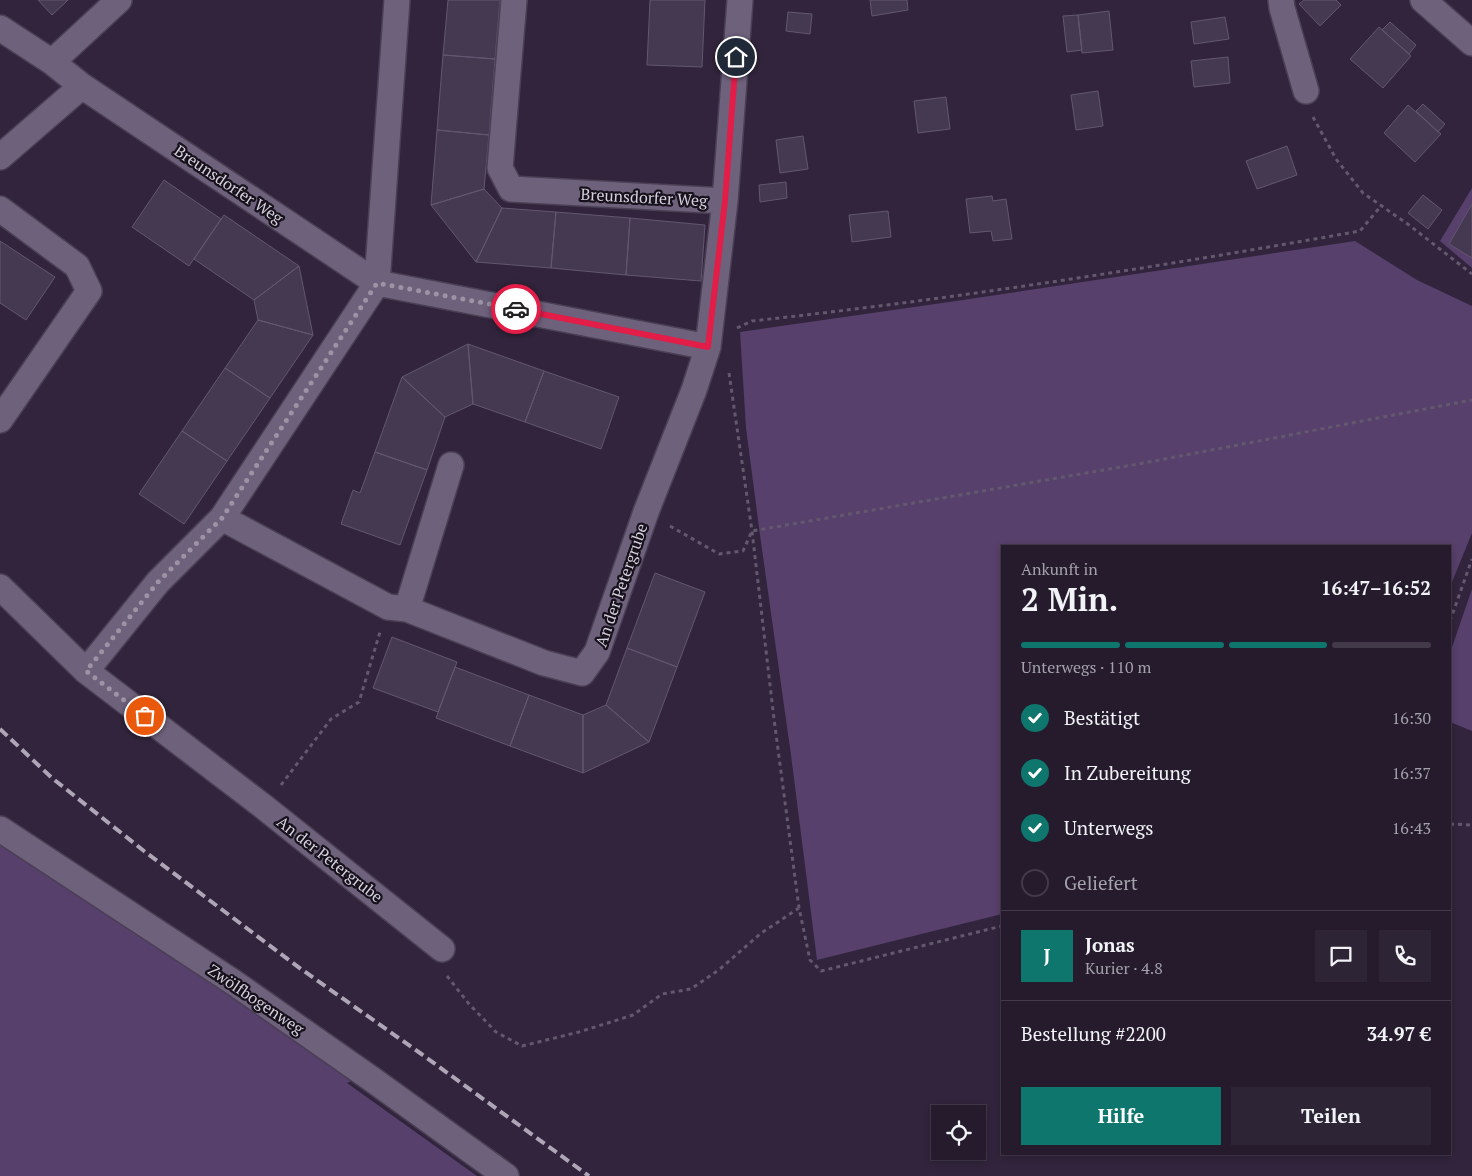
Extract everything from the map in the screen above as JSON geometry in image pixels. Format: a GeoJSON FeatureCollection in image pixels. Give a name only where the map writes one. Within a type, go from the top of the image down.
{"type":"FeatureCollection","features":[{"type":"Feature","properties":{"kind":"street"},"geometry":{"type":"LineString","coordinates":[[52,62],[119,0]]}},
{"type":"Feature","properties":{"kind":"street"},"geometry":{"type":"LineString","coordinates":[[86,671],[158,582],[222,518],[377,283],[397,0]]}},
{"type":"Feature","properties":{"kind":"street","name":"Breunsdorfer Weg"},"geometry":{"type":"LineString","coordinates":[[0,28],[52,62],[82,86],[377,283],[709,338],[725,201],[512,189],[500,168],[514,0]]}},
{"type":"Feature","properties":{"kind":"street"},"geometry":{"type":"LineString","coordinates":[[725,201],[740,0]]}},
{"type":"Feature","properties":{"kind":"street"},"geometry":{"type":"LineString","coordinates":[[1281,0],[1306,91]]}},
{"type":"Feature","properties":{"kind":"street"},"geometry":{"type":"LineString","coordinates":[[1423,0],[1472,43]]}},
{"type":"Feature","properties":{"kind":"street"},"geometry":{"type":"LineString","coordinates":[[0,157],[82,86]]}},
{"type":"Feature","properties":{"kind":"street"},"geometry":{"type":"LineString","coordinates":[[0,209],[77,266],[89,292],[0,420]]}},
{"type":"Feature","properties":{"kind":"street","name":"An der Petergrube"},"geometry":{"type":"LineString","coordinates":[[222,518],[397,608],[544,663],[582,673],[598,652],[646,512],[694,390],[709,338]]}},
{"type":"Feature","properties":{"kind":"street"},"geometry":{"type":"LineString","coordinates":[[397,608],[451,465]]}},
{"type":"Feature","properties":{"kind":"street","name":"An der Petergrube"},"geometry":{"type":"LineString","coordinates":[[0,587],[86,671],[264,807],[442,949]]}},
{"type":"Feature","properties":{"kind":"street","name":"Zwölfbogenweg"},"geometry":{"type":"LineString","coordinates":[[0,829],[232,982],[506,1176]]}},
{"type":"Feature","properties":{"kind":"path"},"geometry":{"type":"LineString","coordinates":[[1306,91],[1312,117],[1336,159],[1364,193],[1409,224],[1472,274]]}},
{"type":"Feature","properties":{"kind":"path"},"geometry":{"type":"LineString","coordinates":[[709,338],[727,333],[752,321],[854,310],[998,290],[1360,232],[1381,206]]}},
{"type":"Feature","properties":{"kind":"path"},"geometry":{"type":"LineString","coordinates":[[728,365],[752,531],[799,908],[810,960],[821,971],[1001,926]]}},
{"type":"Feature","properties":{"kind":"path"},"geometry":{"type":"LineString","coordinates":[[752,531],[1144,463],[1472,400]]}},
{"type":"Feature","properties":{"kind":"path"},"geometry":{"type":"LineString","coordinates":[[646,512],[719,554],[743,551],[752,531]]}},
{"type":"Feature","properties":{"kind":"path"},"geometry":{"type":"LineString","coordinates":[[1451,618],[1472,559]]}},
{"type":"Feature","properties":{"kind":"path","name":"An der Petergrube"},"geometry":{"type":"LineString","coordinates":[[264,807],[331,719],[359,702],[397,608]]}},
{"type":"Feature","properties":{"kind":"path"},"geometry":{"type":"LineString","coordinates":[[1451,824],[1472,825]]}},
{"type":"Feature","properties":{"kind":"path"},"geometry":{"type":"LineString","coordinates":[[442,949],[445,974],[469,1004],[496,1032],[522,1046],[579,1032],[633,1015],[662,994],[691,989],[720,969],[760,934],[799,908]]}},
{"type":"Feature","properties":{"kind":"shaded area"},"geometry":{"type":"Polygon","coordinates":[[[1472,188],[1472,268],[1440,241],[1472,188]]]}},
{"type":"Feature","properties":{"kind":"shaded area"},"geometry":{"type":"Polygon","coordinates":[[[1355,241],[1417,280],[1472,306],[1472,533],[1451,585],[1451,545],[1001,545],[1001,914],[817,960],[746,428],[740,332],[1355,241]]]}},
{"type":"Feature","properties":{"kind":"shaded area"},"geometry":{"type":"Polygon","coordinates":[[[1472,589],[1472,731],[1451,722],[1451,650],[1472,589]]]}},
{"type":"Feature","properties":{"kind":"shaded area"},"geometry":{"type":"Polygon","coordinates":[[[0,840],[357,1078],[347,1083],[477,1176],[0,1176],[0,840]]]}},
{"type":"Feature","properties":{"kind":"building"},"geometry":{"type":"Polygon","coordinates":[[[38,0],[68,0],[52,15],[38,0]]]}},
{"type":"Feature","properties":{"kind":"building"},"geometry":{"type":"Polygon","coordinates":[[[448,0],[500,0],[495,59],[443,55],[448,0]]]}},
{"type":"Feature","properties":{"kind":"building"},"geometry":{"type":"Polygon","coordinates":[[[650,0],[705,0],[702,67],[647,65],[650,0]]]}},
{"type":"Feature","properties":{"kind":"building"},"geometry":{"type":"Polygon","coordinates":[[[870,0],[907,0],[908,10],[872,16],[870,0]]]}},
{"type":"Feature","properties":{"kind":"building"},"geometry":{"type":"Polygon","coordinates":[[[1304,0],[1336,0],[1341,5],[1320,26],[1299,4],[1304,0]]]}},
{"type":"Feature","properties":{"kind":"building"},"geometry":{"type":"Polygon","coordinates":[[[1109,11],[1113,50],[1082,53],[1078,15],[1109,11]]]}},
{"type":"Feature","properties":{"kind":"building"},"geometry":{"type":"Polygon","coordinates":[[[788,12],[812,14],[810,34],[786,31],[788,12]]]}},
{"type":"Feature","properties":{"kind":"building"},"geometry":{"type":"Polygon","coordinates":[[[1078,15],[1082,50],[1067,52],[1063,16],[1078,15]]]}},
{"type":"Feature","properties":{"kind":"building"},"geometry":{"type":"Polygon","coordinates":[[[1225,17],[1229,39],[1194,44],[1191,22],[1225,17]]]}},
{"type":"Feature","properties":{"kind":"building"},"geometry":{"type":"Polygon","coordinates":[[[1390,22],[1416,45],[1409,54],[1382,30],[1390,22]]]}},
{"type":"Feature","properties":{"kind":"building"},"geometry":{"type":"Polygon","coordinates":[[[1379,27],[1411,56],[1383,88],[1350,59],[1379,27]]]}},
{"type":"Feature","properties":{"kind":"building"},"geometry":{"type":"Polygon","coordinates":[[[443,55],[495,59],[489,135],[437,130],[443,55]]]}},
{"type":"Feature","properties":{"kind":"building"},"geometry":{"type":"Polygon","coordinates":[[[1228,57],[1230,83],[1194,87],[1191,61],[1228,57]]]}},
{"type":"Feature","properties":{"kind":"building"},"geometry":{"type":"Polygon","coordinates":[[[1098,91],[1103,126],[1076,130],[1071,95],[1098,91]]]}},
{"type":"Feature","properties":{"kind":"building"},"geometry":{"type":"Polygon","coordinates":[[[946,97],[950,129],[918,133],[914,101],[946,97]]]}},
{"type":"Feature","properties":{"kind":"building"},"geometry":{"type":"Polygon","coordinates":[[[1423,104],[1445,124],[1438,132],[1416,111],[1423,104]]]}},
{"type":"Feature","properties":{"kind":"building"},"geometry":{"type":"Polygon","coordinates":[[[1408,105],[1441,134],[1415,162],[1384,133],[1408,105]]]}},
{"type":"Feature","properties":{"kind":"building"},"geometry":{"type":"Polygon","coordinates":[[[437,130],[489,135],[484,189],[431,205],[437,130]]]}},
{"type":"Feature","properties":{"kind":"building"},"geometry":{"type":"Polygon","coordinates":[[[803,136],[808,169],[780,173],[776,140],[803,136]]]}},
{"type":"Feature","properties":{"kind":"building"},"geometry":{"type":"Polygon","coordinates":[[[1287,146],[1297,175],[1257,189],[1246,161],[1287,146]]]}},
{"type":"Feature","properties":{"kind":"building"},"geometry":{"type":"Polygon","coordinates":[[[164,180],[221,219],[189,266],[132,227],[164,180]]]}},
{"type":"Feature","properties":{"kind":"building"},"geometry":{"type":"Polygon","coordinates":[[[786,182],[787,198],[760,202],[759,185],[786,182]]]}},
{"type":"Feature","properties":{"kind":"building"},"geometry":{"type":"Polygon","coordinates":[[[484,189],[502,208],[476,262],[431,205],[484,189]]]}},
{"type":"Feature","properties":{"kind":"building"},"geometry":{"type":"Polygon","coordinates":[[[1423,195],[1442,210],[1428,229],[1408,213],[1423,195]]]}},
{"type":"Feature","properties":{"kind":"building"},"geometry":{"type":"Polygon","coordinates":[[[992,196],[993,201],[1006,199],[1012,239],[993,241],[991,231],[970,233],[966,199],[992,196]]]}},
{"type":"Feature","properties":{"kind":"building"},"geometry":{"type":"Polygon","coordinates":[[[1472,204],[1472,258],[1449,244],[1472,204]]]}},
{"type":"Feature","properties":{"kind":"building"},"geometry":{"type":"Polygon","coordinates":[[[502,208],[556,212],[551,268],[476,262],[502,208]]]}},
{"type":"Feature","properties":{"kind":"building"},"geometry":{"type":"Polygon","coordinates":[[[888,211],[891,237],[852,242],[849,215],[888,211]]]}},
{"type":"Feature","properties":{"kind":"building"},"geometry":{"type":"Polygon","coordinates":[[[556,212],[630,218],[626,275],[551,268],[556,212]]]}},
{"type":"Feature","properties":{"kind":"building"},"geometry":{"type":"Polygon","coordinates":[[[224,215],[299,266],[254,300],[194,259],[224,215]]]}},
{"type":"Feature","properties":{"kind":"building"},"geometry":{"type":"Polygon","coordinates":[[[630,218],[705,225],[701,281],[626,275],[630,218]]]}},
{"type":"Feature","properties":{"kind":"building"},"geometry":{"type":"Polygon","coordinates":[[[0,241],[55,277],[26,320],[0,303],[0,241]]]}},
{"type":"Feature","properties":{"kind":"building"},"geometry":{"type":"Polygon","coordinates":[[[299,266],[313,335],[258,320],[254,300],[299,266]]]}},
{"type":"Feature","properties":{"kind":"building"},"geometry":{"type":"Polygon","coordinates":[[[258,320],[313,335],[270,398],[225,368],[258,320]]]}},
{"type":"Feature","properties":{"kind":"building"},"geometry":{"type":"Polygon","coordinates":[[[468,344],[473,404],[445,417],[402,377],[468,344]]]}},
{"type":"Feature","properties":{"kind":"building"},"geometry":{"type":"Polygon","coordinates":[[[468,344],[544,371],[525,422],[473,404],[468,344]]]}},
{"type":"Feature","properties":{"kind":"building"},"geometry":{"type":"Polygon","coordinates":[[[225,368],[270,398],[227,461],[182,431],[225,368]]]}},
{"type":"Feature","properties":{"kind":"building"},"geometry":{"type":"Polygon","coordinates":[[[544,371],[619,397],[601,449],[525,422],[544,371]]]}},
{"type":"Feature","properties":{"kind":"building"},"geometry":{"type":"Polygon","coordinates":[[[402,377],[445,417],[427,470],[375,452],[402,377]]]}},
{"type":"Feature","properties":{"kind":"building"},"geometry":{"type":"Polygon","coordinates":[[[182,431],[227,461],[184,524],[139,494],[182,431]]]}},
{"type":"Feature","properties":{"kind":"building"},"geometry":{"type":"Polygon","coordinates":[[[375,452],[427,470],[400,545],[341,524],[353,490],[360,493],[375,452]]]}},
{"type":"Feature","properties":{"kind":"building"},"geometry":{"type":"Polygon","coordinates":[[[655,573],[705,592],[677,667],[627,648],[655,573]]]}},
{"type":"Feature","properties":{"kind":"building"},"geometry":{"type":"Polygon","coordinates":[[[392,637],[457,662],[438,712],[373,688],[392,637]]]}},
{"type":"Feature","properties":{"kind":"building"},"geometry":{"type":"Polygon","coordinates":[[[627,648],[677,667],[649,742],[606,705],[627,648]]]}},
{"type":"Feature","properties":{"kind":"building"},"geometry":{"type":"Polygon","coordinates":[[[455,667],[529,695],[510,746],[436,718],[455,667]]]}},
{"type":"Feature","properties":{"kind":"building"},"geometry":{"type":"Polygon","coordinates":[[[529,695],[583,715],[583,773],[510,746],[529,695]]]}},
{"type":"Feature","properties":{"kind":"building"},"geometry":{"type":"Polygon","coordinates":[[[606,705],[649,742],[583,773],[583,715],[606,705]]]}},
{"type":"Feature","properties":{"kind":"railway"},"geometry":{"type":"LineString","coordinates":[[0,729],[52,778],[144,851],[301,969],[589,1176]]}},
{"type":"Feature","properties":{"kind":"way so far"},"geometry":{"type":"LineString","coordinates":[[145,716],[86,671],[158,582],[222,518],[377,283],[516,309]]}},
{"type":"Feature","properties":{"kind":"route"},"geometry":{"type":"LineString","coordinates":[[516,309],[708,347],[725,201],[736,57]]}}]}
